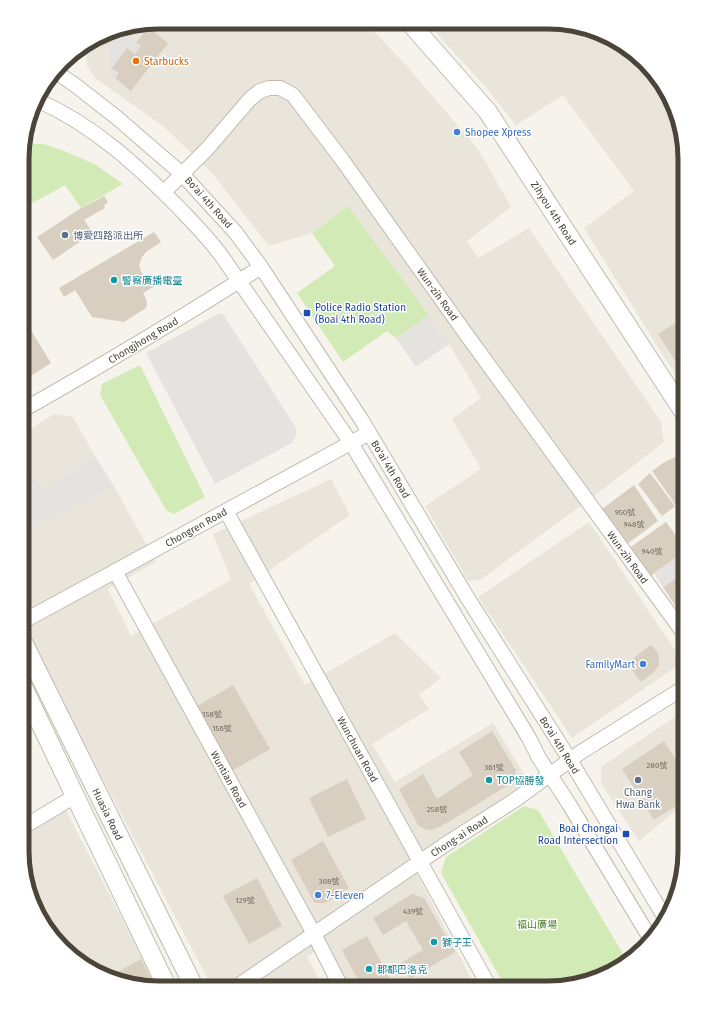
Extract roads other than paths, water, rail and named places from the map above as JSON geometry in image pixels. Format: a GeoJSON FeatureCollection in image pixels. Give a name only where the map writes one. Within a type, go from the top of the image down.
{"type":"FeatureCollection","features":[{"type":"Feature","properties":{"kind":"street","name":"Zihyou 4th Road"},"geometry":{"type":"LineString","coordinates":[[415,29],[488,112],[678,403]]}},
{"type":"Feature","properties":{"kind":"street","name":"Bo'ai 4th Road"},"geometry":{"type":"LineString","coordinates":[[60,75],[116,117],[182,174],[236,233],[262,267],[369,433],[467,597],[570,760],[662,913]]}},
{"type":"Feature","properties":{"kind":"street","name":"Wun-zih Road"},"geometry":{"type":"LineString","coordinates":[[164,192],[207,149],[250,99],[260,91],[269,88],[280,88],[293,95],[343,161],[471,341],[678,626]]}},
{"type":"Feature","properties":{"kind":"street","name":"Bo'ai 4th Road"},"geometry":{"type":"LineString","coordinates":[[42,102],[69,115],[102,138],[145,174],[164,192],[214,246],[240,281],[351,443],[648,934]]}},
{"type":"Feature","properties":{"kind":"street","name":"Chongjhong Road"},"geometry":{"type":"LineString","coordinates":[[29,407],[262,267]]}},
{"type":"Feature","properties":{"kind":"street","name":"Chongren Road"},"geometry":{"type":"LineString","coordinates":[[29,618],[369,433]]}},
{"type":"Feature","properties":{"kind":"street","name":"Wunchuan Road"},"geometry":{"type":"LineString","coordinates":[[226,511],[486,981]]}},
{"type":"Feature","properties":{"kind":"street","name":"Wuntian Road"},"geometry":{"type":"LineString","coordinates":[[115,571],[314,934],[338,981]]}},
{"type":"Feature","properties":{"kind":"street","name":"Huasia Road"},"geometry":{"type":"LineString","coordinates":[[29,654],[191,981]]}},
{"type":"Feature","properties":{"kind":"street","name":"Chong-ai Road"},"geometry":{"type":"LineString","coordinates":[[245,981],[420,861],[515,800],[570,760],[678,691]]}},
{"type":"Feature","properties":{"kind":"street"},"geometry":{"type":"LineString","coordinates":[[29,700],[164,981]]}},
{"type":"Feature","properties":{"kind":"street"},"geometry":{"type":"LineString","coordinates":[[29,824],[75,796]]}},
{"type":"Feature","properties":{"kind":"place","name":"Starbucks"},"geometry":{"type":"Point","coordinates":[136,61]}},
{"type":"Feature","properties":{"kind":"place","name":"Shopee Xpress"},"geometry":{"type":"Point","coordinates":[457,132]}},
{"type":"Feature","properties":{"kind":"place","name":"博愛四路派出所"},"geometry":{"type":"Point","coordinates":[65,235]}},
{"type":"Feature","properties":{"kind":"place","name":"警察廣播電臺"},"geometry":{"type":"Point","coordinates":[114,280]}},
{"type":"Feature","properties":{"kind":"place","name":"Police Radio Station (Boai 4th Road)"},"geometry":{"type":"Point","coordinates":[307,313]}},
{"type":"Feature","properties":{"kind":"place","name":"FamilyMart"},"geometry":{"type":"Point","coordinates":[643,664]}},
{"type":"Feature","properties":{"kind":"place","name":"TOP協勝發"},"geometry":{"type":"Point","coordinates":[489,780]}},
{"type":"Feature","properties":{"kind":"place","name":"Chang Hwa Bank"},"geometry":{"type":"Point","coordinates":[638,780]}},
{"type":"Feature","properties":{"kind":"place","name":"Boai Chongai Road Intersection"},"geometry":{"type":"Point","coordinates":[626,834]}},
{"type":"Feature","properties":{"kind":"place","name":"7-Eleven"},"geometry":{"type":"Point","coordinates":[318,895]}},
{"type":"Feature","properties":{"kind":"place","name":"獅子王"},"geometry":{"type":"Point","coordinates":[434,942]}},
{"type":"Feature","properties":{"kind":"place","name":"郡都巴洛克"},"geometry":{"type":"Point","coordinates":[369,969]}},
{"type":"Feature","properties":{"kind":"park label","name":"福山廣場"},"geometry":{"type":"Point","coordinates":[537,924]}}]}
